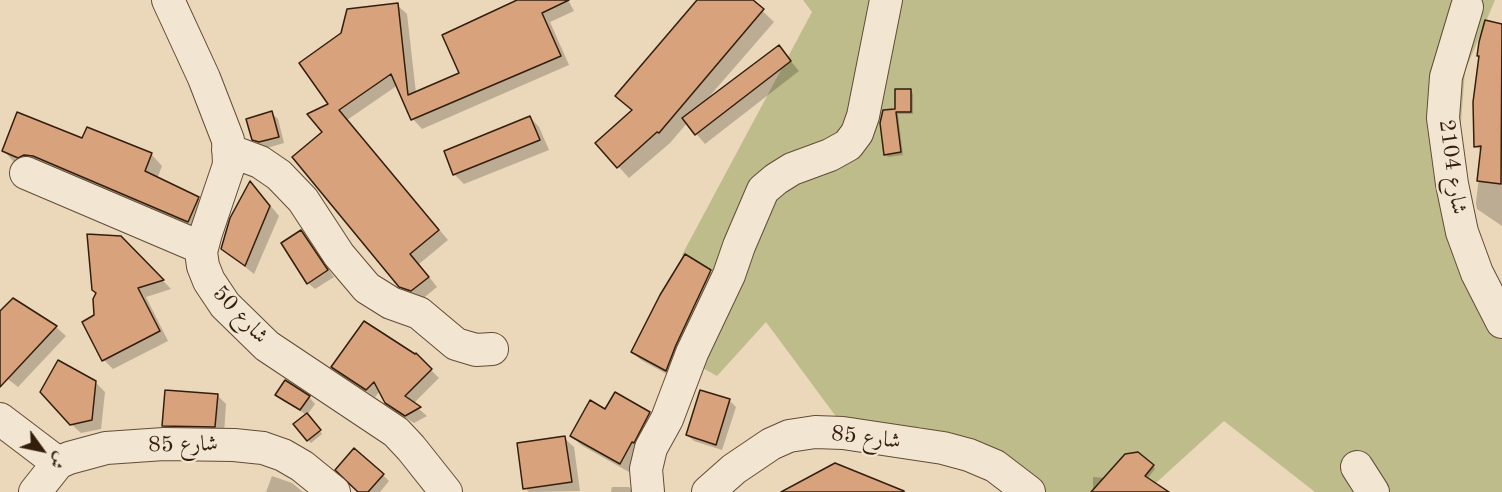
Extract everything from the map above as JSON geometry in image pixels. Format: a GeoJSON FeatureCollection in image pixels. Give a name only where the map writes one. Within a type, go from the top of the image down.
{"type":"FeatureCollection","features":[{"type":"Feature","properties":{"kind":"street","name":"شارع 50"},"geometry":{"type":"LineString","coordinates":[[169,0],[228,140],[230,165],[202,248],[203,266],[214,290],[267,346],[396,432],[446,492]]}},
{"type":"Feature","properties":{"kind":"street"},"geometry":{"type":"LineString","coordinates":[[648,492],[645,469],[651,448],[667,419],[692,353],[729,275],[764,190],[792,169],[848,145],[857,133],[863,116],[886,0]]}},
{"type":"Feature","properties":{"kind":"street","name":"شارع 2104"},"geometry":{"type":"LineString","coordinates":[[1467,7],[1446,77],[1443,118],[1452,184],[1462,232],[1477,273],[1502,322]]}},
{"type":"Feature","properties":{"kind":"street"},"geometry":{"type":"LineString","coordinates":[[228,150],[260,162],[279,175],[303,200],[339,255],[367,288],[391,303],[419,313],[456,344],[476,350],[492,349]]}},
{"type":"Feature","properties":{"kind":"street"},"geometry":{"type":"LineString","coordinates":[[26,173],[202,248]]}},
{"type":"Feature","properties":{"kind":"street"},"geometry":{"type":"LineString","coordinates":[[2,425],[58,463],[35,492]]}},
{"type":"Feature","properties":{"kind":"street","name":"شارع 85"},"geometry":{"type":"LineString","coordinates":[[708,492],[734,469],[771,444],[789,436],[815,432],[843,433],[943,448],[969,455],[995,466],[1029,492]]}},
{"type":"Feature","properties":{"kind":"street","name":"شارع 85"},"geometry":{"type":"LineString","coordinates":[[58,463],[106,448],[164,444],[234,445],[263,448],[283,455],[302,466],[334,492]]}},
{"type":"Feature","properties":{"kind":"shaded area"},"geometry":{"type":"Polygon","coordinates":[[[803,0],[1495,0],[1465,71],[1458,160],[1502,323],[1502,492],[1315,492],[1224,421],[1146,492],[1014,492],[920,427],[846,430],[766,322],[717,376],[692,362],[731,281],[682,255],[812,12],[803,0]]]}},
{"type":"Feature","properties":{"kind":"building"},"geometry":{"type":"Polygon","coordinates":[[[517,0],[569,0],[542,13],[561,56],[411,120],[391,74],[339,110],[439,230],[410,254],[429,277],[411,291],[399,287],[292,157],[322,132],[307,114],[328,104],[299,63],[341,33],[347,9],[398,3],[408,95],[459,73],[442,35],[517,0]]]}},
{"type":"Feature","properties":{"kind":"building"},"geometry":{"type":"Polygon","coordinates":[[[697,0],[753,0],[764,9],[659,133],[657,132],[617,168],[595,143],[632,110],[615,96],[697,0]]]}},
{"type":"Feature","properties":{"kind":"building"},"geometry":{"type":"Polygon","coordinates":[[[1485,20],[1502,24],[1501,184],[1477,181],[1481,146],[1474,147],[1473,102],[1479,42],[1485,20]]]}},
{"type":"Feature","properties":{"kind":"building"},"geometry":{"type":"Polygon","coordinates":[[[779,45],[791,61],[695,135],[682,118],[779,45]]]}},
{"type":"Feature","properties":{"kind":"building"},"geometry":{"type":"Polygon","coordinates":[[[895,89],[911,89],[911,112],[896,112],[901,152],[884,155],[880,123],[883,110],[895,109],[895,89]]]}},
{"type":"Feature","properties":{"kind":"building"},"geometry":{"type":"Polygon","coordinates":[[[272,111],[279,137],[259,142],[252,140],[246,119],[272,111]]]}},
{"type":"Feature","properties":{"kind":"building"},"geometry":{"type":"Polygon","coordinates":[[[17,112],[82,138],[87,127],[152,153],[145,171],[199,197],[188,222],[33,156],[24,155],[18,158],[2,151],[17,112]]]}},
{"type":"Feature","properties":{"kind":"building"},"geometry":{"type":"Polygon","coordinates":[[[530,116],[540,140],[453,175],[444,151],[530,116]]]}},
{"type":"Feature","properties":{"kind":"building"},"geometry":{"type":"Polygon","coordinates":[[[250,181],[270,206],[245,266],[221,249],[230,218],[250,181]]]}},
{"type":"Feature","properties":{"kind":"building"},"geometry":{"type":"Polygon","coordinates":[[[301,230],[328,270],[307,284],[281,243],[301,230]]]}},
{"type":"Feature","properties":{"kind":"building"},"geometry":{"type":"Polygon","coordinates":[[[87,234],[121,236],[164,280],[138,288],[160,331],[102,361],[82,322],[94,315],[93,299],[96,293],[92,290],[87,234]]]}},
{"type":"Feature","properties":{"kind":"building"},"geometry":{"type":"Polygon","coordinates":[[[685,254],[711,270],[666,371],[631,352],[660,295],[685,254]]]}},
{"type":"Feature","properties":{"kind":"building"},"geometry":{"type":"Polygon","coordinates":[[[13,298],[57,326],[0,387],[0,311],[13,298]]]}},
{"type":"Feature","properties":{"kind":"building"},"geometry":{"type":"Polygon","coordinates":[[[364,321],[416,353],[432,369],[405,396],[421,407],[405,416],[385,403],[374,382],[366,390],[331,367],[364,321]]]}},
{"type":"Feature","properties":{"kind":"building"},"geometry":{"type":"Polygon","coordinates":[[[58,360],[96,381],[92,420],[70,425],[40,392],[58,360]]]}},
{"type":"Feature","properties":{"kind":"building"},"geometry":{"type":"Polygon","coordinates":[[[285,380],[310,396],[300,410],[275,395],[285,380]]]}},
{"type":"Feature","properties":{"kind":"building"},"geometry":{"type":"Polygon","coordinates":[[[165,390],[218,394],[215,427],[162,426],[165,390]]]}},
{"type":"Feature","properties":{"kind":"building"},"geometry":{"type":"Polygon","coordinates":[[[700,390],[730,399],[716,445],[686,435],[700,390]]]}},
{"type":"Feature","properties":{"kind":"building"},"geometry":{"type":"Polygon","coordinates":[[[615,392],[650,412],[620,464],[570,436],[590,400],[605,409],[615,392]]]}},
{"type":"Feature","properties":{"kind":"building"},"geometry":{"type":"Polygon","coordinates":[[[307,413],[321,430],[307,441],[293,424],[307,413]]]}},
{"type":"Feature","properties":{"kind":"building"},"geometry":{"type":"Polygon","coordinates":[[[565,436],[572,482],[523,489],[517,443],[565,436]]]}},
{"type":"Feature","properties":{"kind":"building"},"geometry":{"type":"Polygon","coordinates":[[[354,448],[384,474],[368,492],[358,492],[335,470],[354,448]]]}},
{"type":"Feature","properties":{"kind":"building"},"geometry":{"type":"Polygon","coordinates":[[[1138,452],[1154,465],[1145,476],[1169,492],[1091,492],[1125,454],[1138,452]]]}},
{"type":"Feature","properties":{"kind":"building"},"geometry":{"type":"Polygon","coordinates":[[[835,463],[904,491],[904,492],[781,492],[835,463]]]}}]}
